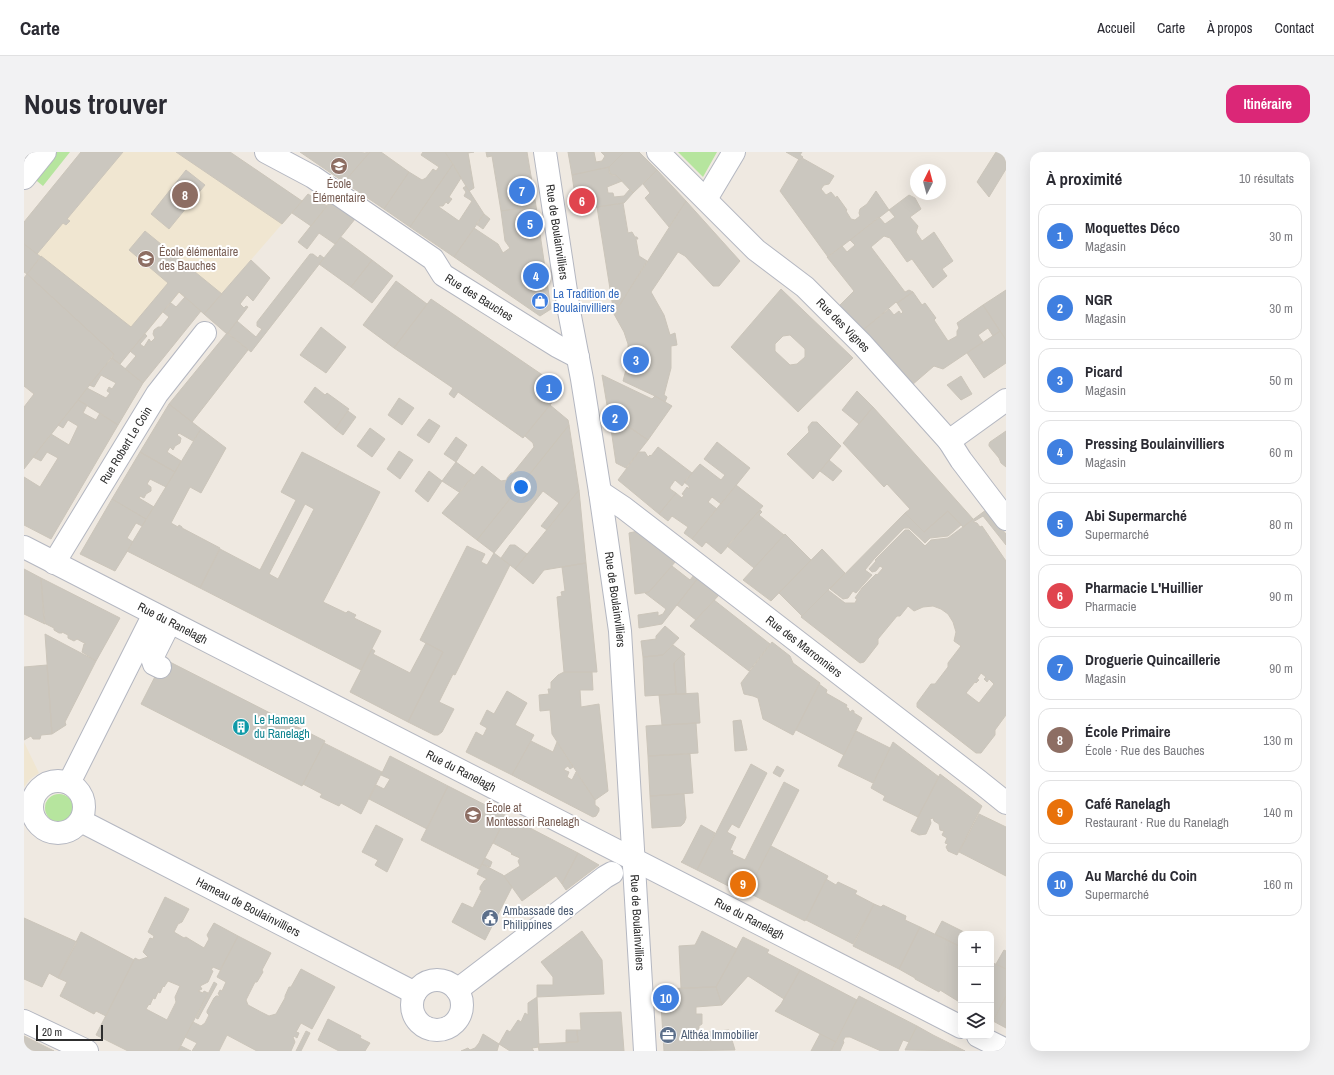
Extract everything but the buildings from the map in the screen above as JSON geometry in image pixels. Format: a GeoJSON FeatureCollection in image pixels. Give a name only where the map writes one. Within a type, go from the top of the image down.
{"type":"FeatureCollection","features":[{"type":"Feature","properties":{"kind":"street"},"geometry":{"type":"LineString","coordinates":[[24,178],[45,152]]}},
{"type":"Feature","properties":{"kind":"street","name":"Rue des Bauches"},"geometry":{"type":"LineString","coordinates":[[266,152],[313,176],[433,260],[443,275],[557,346],[578,357]]}},
{"type":"Feature","properties":{"kind":"street","name":"Rue de Boulainvilliers"},"geometry":{"type":"LineString","coordinates":[[545,152],[600,492],[620,631],[645,1051]]}},
{"type":"Feature","properties":{"kind":"street","name":"Rue des Vignes"},"geometry":{"type":"LineString","coordinates":[[658,152],[756,250],[805,287],[857,339],[949,441],[961,460],[1006,519]]}},
{"type":"Feature","properties":{"kind":"street"},"geometry":{"type":"LineString","coordinates":[[706,200],[734,152]]}},
{"type":"Feature","properties":{"kind":"street","name":"Rue Robert Le Coin"},"geometry":{"type":"LineString","coordinates":[[54,563],[157,394],[206,333]]}},
{"type":"Feature","properties":{"kind":"street"},"geometry":{"type":"LineString","coordinates":[[949,441],[1006,400]]}},
{"type":"Feature","properties":{"kind":"street","name":"Rue des Marronniers"},"geometry":{"type":"LineString","coordinates":[[600,492],[630,512],[1006,803]]}},
{"type":"Feature","properties":{"kind":"street","name":"Rue du Ranelagh"},"geometry":{"type":"LineString","coordinates":[[24,547],[958,1025]]}},
{"type":"Feature","properties":{"kind":"street"},"geometry":{"type":"LineString","coordinates":[[160,667],[154,664],[152,658],[162,618]]}},
{"type":"Feature","properties":{"kind":"street"},"geometry":{"type":"LineString","coordinates":[[69,784],[162,618]]}},
{"type":"Feature","properties":{"kind":"street"},"geometry":{"type":"LineString","coordinates":[[55,781],[69,784],[79,790],[83,798],[85,806],[81,821],[74,829],[66,833],[57,834],[40,828],[35,821],[32,812],[32,803],[35,795],[40,788],[47,783],[55,781]]}},
{"type":"Feature","properties":{"kind":"street","name":"Hameau de Boulainvilliers"},"geometry":{"type":"LineString","coordinates":[[81,821],[415,993]]}},
{"type":"Feature","properties":{"kind":"street"},"geometry":{"type":"LineString","coordinates":[[457,990],[612,873]]}},
{"type":"Feature","properties":{"kind":"street"},"geometry":{"type":"LineString","coordinates":[[435,980],[450,984],[457,990],[461,997],[462,1005],[461,1013],[457,1021],[446,1028],[434,1030],[419,1024],[414,1017],[412,1001],[420,986],[435,980]]}},
{"type":"Feature","properties":{"kind":"street"},"geometry":{"type":"LineString","coordinates":[[24,1021],[87,1051]]}},
{"type":"Feature","properties":{"kind":"street"},"geometry":{"type":"LineString","coordinates":[[984,1039],[1006,1050]]}},
{"type":"Feature","properties":{"kind":"shaded area","name":"École élémentaire des Bauches"},"geometry":{"type":"Polygon","coordinates":[[[81,152],[230,152],[302,201],[204,314],[179,293],[120,364],[112,358],[114,354],[27,274],[41,257],[24,244],[24,222],[81,152]]]}},
{"type":"Feature","properties":{"kind":"shaded area"},"geometry":{"type":"Polygon","coordinates":[[[24,742],[39,773],[30,779],[24,787],[24,742]]]}},
{"type":"Feature","properties":{"kind":"green space"},"geometry":{"type":"Polygon","coordinates":[[[52,152],[70,152],[43,186],[32,177],[52,152]]]}},
{"type":"Feature","properties":{"kind":"green space"},"geometry":{"type":"Polygon","coordinates":[[[678,152],[717,152],[703,177],[678,152]]]}},
{"type":"Feature","properties":{"kind":"green space"},"geometry":{"type":"Polygon","coordinates":[[[59,794],[69,798],[73,808],[69,818],[59,822],[49,818],[45,808],[49,798],[59,794]]]}},
{"type":"Feature","properties":{"kind":"place","name":"École Élémentaire"},"geometry":{"type":"Point","coordinates":[339,166]}},
{"type":"Feature","properties":{"kind":"place","name":"Droguerie Quincaillerie"},"geometry":{"type":"Point","coordinates":[522,191]}},
{"type":"Feature","properties":{"kind":"place","name":"École Primaire"},"geometry":{"type":"Point","coordinates":[185,195]}},
{"type":"Feature","properties":{"kind":"place","name":"Pharmacie L'Huillier"},"geometry":{"type":"Point","coordinates":[582,201]}},
{"type":"Feature","properties":{"kind":"place","name":"Abi Supermarché"},"geometry":{"type":"Point","coordinates":[530,224]}},
{"type":"Feature","properties":{"kind":"place","name":"École élémentaire des Bauches"},"geometry":{"type":"Point","coordinates":[146,259]}},
{"type":"Feature","properties":{"kind":"place","name":"Pressing Boulainvilliers"},"geometry":{"type":"Point","coordinates":[536,276]}},
{"type":"Feature","properties":{"kind":"place","name":"La Tradition de Boulainvilliers"},"geometry":{"type":"Point","coordinates":[540,301]}},
{"type":"Feature","properties":{"kind":"place","name":"Picard"},"geometry":{"type":"Point","coordinates":[636,360]}},
{"type":"Feature","properties":{"kind":"place","name":"Moquettes Déco"},"geometry":{"type":"Point","coordinates":[549,388]}},
{"type":"Feature","properties":{"kind":"place","name":"NGR"},"geometry":{"type":"Point","coordinates":[615,418]}},
{"type":"Feature","properties":{"kind":"place","name":"Le Hameau du Ranelagh"},"geometry":{"type":"Point","coordinates":[241,727]}},
{"type":"Feature","properties":{"kind":"place","name":"École at Montessori Ranelagh"},"geometry":{"type":"Point","coordinates":[473,815]}},
{"type":"Feature","properties":{"kind":"place","name":"Café Ranelagh"},"geometry":{"type":"Point","coordinates":[743,884]}},
{"type":"Feature","properties":{"kind":"place","name":"Ambassade des Philippines"},"geometry":{"type":"Point","coordinates":[490,918]}},
{"type":"Feature","properties":{"kind":"place","name":"Au Marché du Coin"},"geometry":{"type":"Point","coordinates":[666,998]}},
{"type":"Feature","properties":{"kind":"place","name":"Althéa Immobilier"},"geometry":{"type":"Point","coordinates":[668,1035]}}]}
